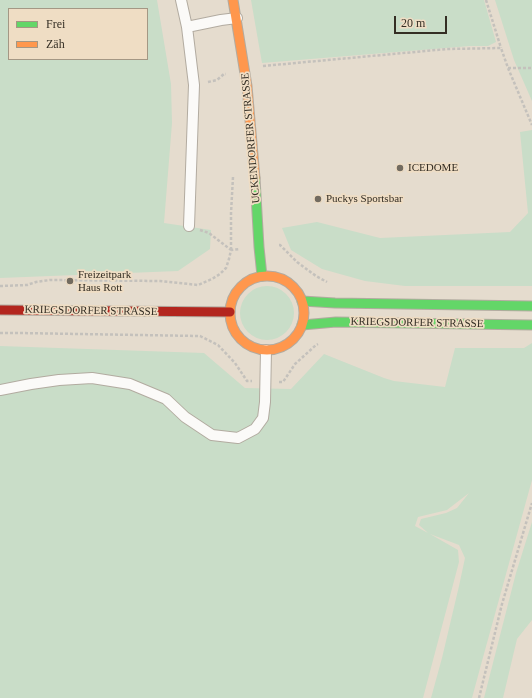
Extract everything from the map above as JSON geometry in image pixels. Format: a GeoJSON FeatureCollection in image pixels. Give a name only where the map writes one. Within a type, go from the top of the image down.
{"type":"FeatureCollection","features":[{"type":"Feature","properties":{"kind":"main road","name":"UCKENDORFER STRASSE"},"geometry":{"type":"LineString","coordinates":[[233,0],[244,67],[253,152],[262,276]]}},
{"type":"Feature","properties":{"kind":"main road"},"geometry":{"type":"LineString","coordinates":[[262,276],[275,277],[287,281],[296,290],[302,301],[304,313],[302,325],[296,335],[288,343],[278,348],[266,350],[252,347],[240,338],[232,326],[230,312],[233,299],[240,288],[250,280],[262,276]]}},
{"type":"Feature","properties":{"kind":"main road","name":"KRIEGSDORFER STRASSE"},"geometry":{"type":"LineString","coordinates":[[302,301],[335,303],[532,306]]}},
{"type":"Feature","properties":{"kind":"main road","name":"KRIEGSDORFER STRASSE"},"geometry":{"type":"LineString","coordinates":[[0,310],[230,312]]}},
{"type":"Feature","properties":{"kind":"main road","name":"KRIEGSDORFER STRASSE"},"geometry":{"type":"LineString","coordinates":[[302,325],[336,322],[532,325]]}},
{"type":"Feature","properties":{"kind":"lane"},"geometry":{"type":"LineString","coordinates":[[181,0],[187,27],[194,85],[189,226]]}},
{"type":"Feature","properties":{"kind":"lane"},"geometry":{"type":"LineString","coordinates":[[187,27],[237,18]]}},
{"type":"Feature","properties":{"kind":"lane"},"geometry":{"type":"LineString","coordinates":[[0,390],[59,380],[92,378],[130,384],[166,398],[185,417],[212,435],[238,438],[255,429],[263,418],[265,402],[266,350]]}},
{"type":"Feature","properties":{"kind":"path"},"geometry":{"type":"LineString","coordinates":[[486,0],[508,68],[532,125]]}},
{"type":"Feature","properties":{"kind":"path"},"geometry":{"type":"LineString","coordinates":[[244,67],[447,50],[501,48]]}},
{"type":"Feature","properties":{"kind":"path"},"geometry":{"type":"LineString","coordinates":[[508,68],[532,68]]}},
{"type":"Feature","properties":{"kind":"path"},"geometry":{"type":"LineString","coordinates":[[194,85],[217,80],[224,74],[228,73]]}},
{"type":"Feature","properties":{"kind":"path"},"geometry":{"type":"LineString","coordinates":[[189,226],[209,233],[231,250],[245,249]]}},
{"type":"Feature","properties":{"kind":"path"},"geometry":{"type":"LineString","coordinates":[[0,286],[27,285],[50,280],[160,281],[198,285],[212,279],[226,268],[230,259],[231,250]]}},
{"type":"Feature","properties":{"kind":"path"},"geometry":{"type":"LineString","coordinates":[[198,285],[198,291]]}},
{"type":"Feature","properties":{"kind":"path"},"geometry":{"type":"LineString","coordinates":[[0,333],[200,336],[218,345],[235,362],[247,381],[253,381]]}},
{"type":"Feature","properties":{"kind":"path"},"geometry":{"type":"LineString","coordinates":[[479,698],[502,604],[532,503]]}},
{"type":"Feature","properties":{"kind":"green space"},"geometry":{"type":"Polygon","coordinates":[[[0,0],[157,0],[171,84],[172,123],[164,223],[211,230],[210,249],[178,271],[0,278],[0,0]]]}},
{"type":"Feature","properties":{"kind":"green space"},"geometry":{"type":"Polygon","coordinates":[[[251,0],[484,0],[496,42],[488,46],[470,46],[262,63],[251,0]]]}},
{"type":"Feature","properties":{"kind":"green space"},"geometry":{"type":"Polygon","coordinates":[[[495,0],[532,0],[532,101],[514,60],[495,0]]]}},
{"type":"Feature","properties":{"kind":"green space"},"geometry":{"type":"Polygon","coordinates":[[[532,130],[532,286],[405,286],[365,281],[322,269],[291,250],[282,228],[317,222],[380,238],[510,232],[528,213],[520,132],[532,130]]]}},
{"type":"Feature","properties":{"kind":"green space"},"geometry":{"type":"Polygon","coordinates":[[[267,286],[277,288],[286,294],[292,303],[294,313],[292,323],[286,332],[277,338],[267,340],[257,338],[248,332],[242,323],[240,313],[242,303],[248,294],[257,288],[267,286]]]}},
{"type":"Feature","properties":{"kind":"green space"},"geometry":{"type":"Polygon","coordinates":[[[532,343],[532,480],[472,698],[431,698],[442,658],[465,558],[459,545],[430,534],[458,550],[459,562],[423,698],[0,698],[0,346],[204,353],[245,388],[291,389],[324,354],[394,381],[445,387],[455,348],[524,348],[532,343]],[[469,493],[447,510],[418,517],[415,526],[428,533],[419,525],[421,519],[446,513],[457,508],[469,493]]]}},
{"type":"Feature","properties":{"kind":"green space"},"geometry":{"type":"Polygon","coordinates":[[[532,522],[532,620],[517,639],[503,698],[484,698],[516,573],[532,522]]]}},
{"type":"Feature","properties":{"kind":"traffic: fast"},"geometry":{"type":"LineString","coordinates":[[255,178],[262,276]]}},
{"type":"Feature","properties":{"kind":"traffic: fast"},"geometry":{"type":"LineString","coordinates":[[302,301],[335,303],[532,306]]}},
{"type":"Feature","properties":{"kind":"traffic: fast"},"geometry":{"type":"LineString","coordinates":[[302,325],[336,322],[532,325]]}},
{"type":"Feature","properties":{"kind":"traffic: slow"},"geometry":{"type":"LineString","coordinates":[[233,0],[247,86],[255,178]]}},
{"type":"Feature","properties":{"kind":"traffic: slow"},"geometry":{"type":"LineString","coordinates":[[267,276],[281,279],[293,287],[301,299],[304,313],[301,327],[293,339],[281,347],[267,350],[253,347],[241,339],[233,327],[230,313],[233,299],[241,287],[253,279],[267,276]]}},
{"type":"Feature","properties":{"kind":"traffic: jam"},"geometry":{"type":"LineString","coordinates":[[0,310],[230,312]]}},
{"type":"Feature","properties":{"kind":"place","name":"ICEDOME"},"geometry":{"type":"Point","coordinates":[400,168]}},
{"type":"Feature","properties":{"kind":"place","name":"Puckys Sportsbar"},"geometry":{"type":"Point","coordinates":[318,199]}},
{"type":"Feature","properties":{"kind":"place","name":"Freizeitpark Haus Rott"},"geometry":{"type":"Point","coordinates":[70,281]}}]}
